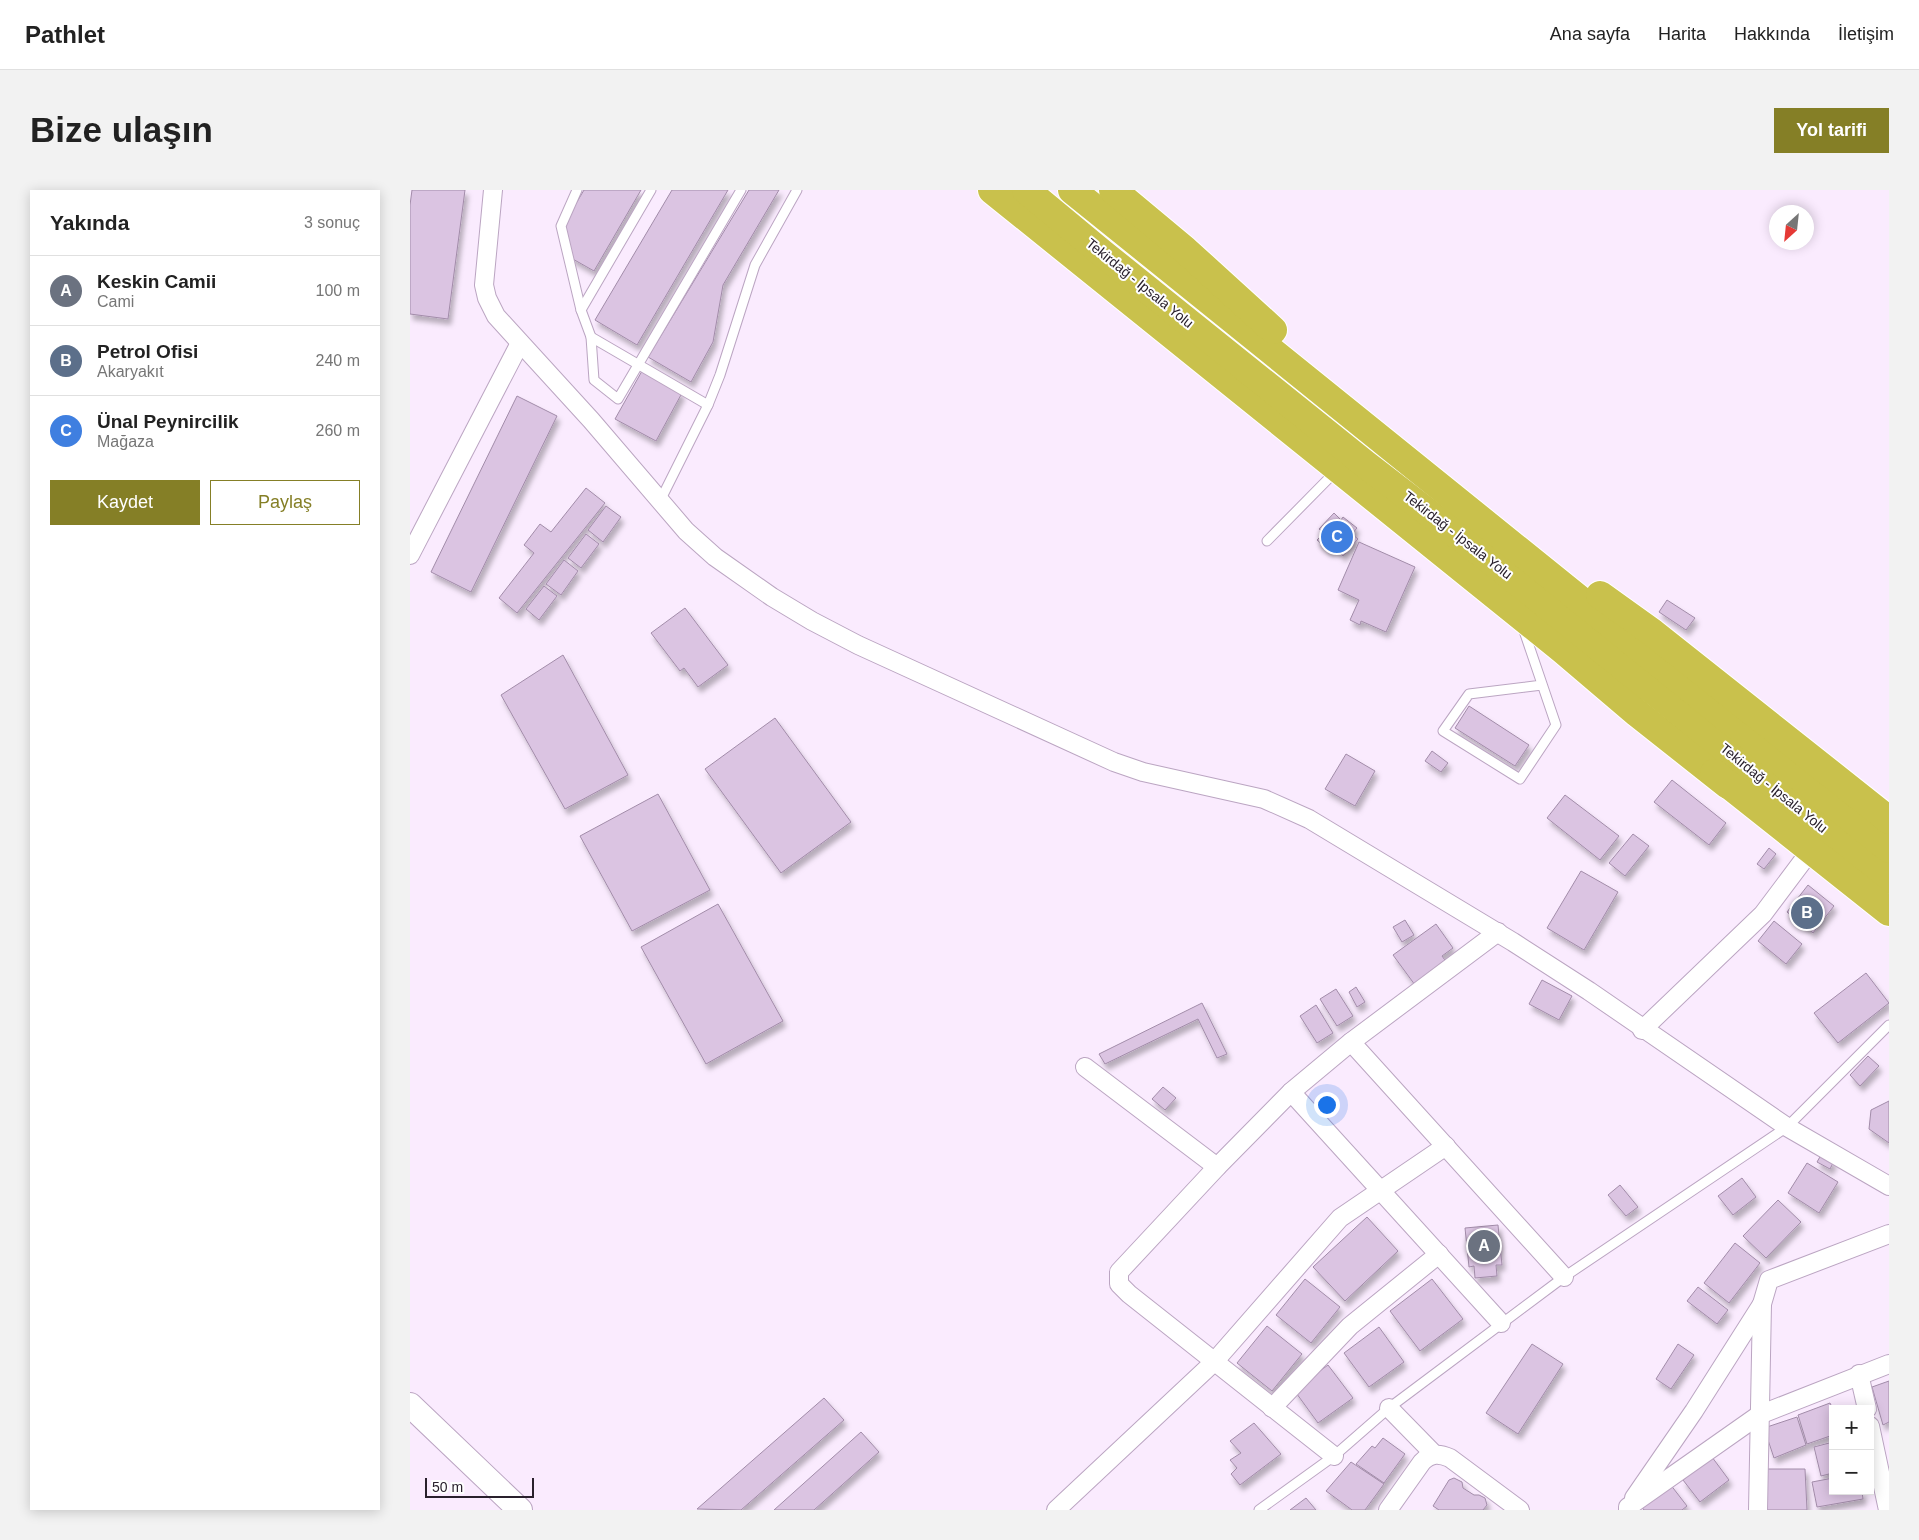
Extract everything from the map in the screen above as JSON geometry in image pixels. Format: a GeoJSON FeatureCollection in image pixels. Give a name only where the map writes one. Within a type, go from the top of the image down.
{"type":"FeatureCollection","features":[{"type":"Feature","properties":{"kind":"highway"},"geometry":{"type":"LineString","coordinates":[[992,190],[1518,613],[1637,713],[1889,912]]}},
{"type":"Feature","properties":{"kind":"highway","name":"Tekirdağ - İpsala Yolu"},"geometry":{"type":"LineString","coordinates":[[1026,190],[1365,464],[1499,566],[1889,880]]}},
{"type":"Feature","properties":{"kind":"highway","name":"Tekirdağ - İpsala Yolu"},"geometry":{"type":"LineString","coordinates":[[1072,190],[1889,850]]}},
{"type":"Feature","properties":{"kind":"highway"},"geometry":{"type":"LineString","coordinates":[[1128,195],[1302,358],[1340,406]]}},
{"type":"Feature","properties":{"kind":"highway"},"geometry":{"type":"LineString","coordinates":[[1386,442],[1485,510],[1652,633],[1889,820]]}},
{"type":"Feature","properties":{"kind":"highway"},"geometry":{"type":"LineString","coordinates":[[1365,464],[1494,578],[1572,642],[1728,785]]}},
{"type":"Feature","properties":{"kind":"street"},"geometry":{"type":"LineString","coordinates":[[493,190],[484,276],[485,291],[496,316],[591,420],[660,501],[700,543],[744,578],[812,621],[858,645],[1122,765],[1144,772],[1256,797],[1287,807],[1309,818],[1498,932],[1589,991],[1642,1030],[1787,1127],[1889,1186]]}},
{"type":"Feature","properties":{"kind":"street"},"geometry":{"type":"LineString","coordinates":[[410,556],[520,343]]}},
{"type":"Feature","properties":{"kind":"street"},"geometry":{"type":"LineString","coordinates":[[1642,1030],[1763,914],[1811,850]]}},
{"type":"Feature","properties":{"kind":"street"},"geometry":{"type":"LineString","coordinates":[[1334,1456],[1129,1294],[1119,1284],[1119,1272],[1217,1167],[1291,1092],[1352,1042],[1498,932]]}},
{"type":"Feature","properties":{"kind":"street"},"geometry":{"type":"LineString","coordinates":[[1352,1042],[1564,1277]]}},
{"type":"Feature","properties":{"kind":"street"},"geometry":{"type":"LineString","coordinates":[[1086,1067],[1217,1167]]}},
{"type":"Feature","properties":{"kind":"street"},"geometry":{"type":"LineString","coordinates":[[1291,1092],[1502,1323]]}},
{"type":"Feature","properties":{"kind":"street"},"geometry":{"type":"LineString","coordinates":[[1056,1510],[1214,1362],[1340,1218],[1446,1146]]}},
{"type":"Feature","properties":{"kind":"street"},"geometry":{"type":"LineString","coordinates":[[1758,1510],[1762,1304],[1769,1280],[1889,1234]]}},
{"type":"Feature","properties":{"kind":"street"},"geometry":{"type":"LineString","coordinates":[[1272,1408],[1350,1326],[1439,1254]]}},
{"type":"Feature","properties":{"kind":"street"},"geometry":{"type":"LineString","coordinates":[[1627,1509],[1694,1411],[1762,1304]]}},
{"type":"Feature","properties":{"kind":"street"},"geometry":{"type":"LineString","coordinates":[[1627,1509],[1759,1415],[1859,1374],[1889,1364]]}},
{"type":"Feature","properties":{"kind":"street"},"geometry":{"type":"LineString","coordinates":[[1859,1374],[1866,1405]]}},
{"type":"Feature","properties":{"kind":"street"},"geometry":{"type":"LineString","coordinates":[[410,1405],[520,1510]]}},
{"type":"Feature","properties":{"kind":"street"},"geometry":{"type":"LineString","coordinates":[[1389,1408],[1434,1454]]}},
{"type":"Feature","properties":{"kind":"street"},"geometry":{"type":"LineString","coordinates":[[1874,1445],[1888,1510]]}},
{"type":"Feature","properties":{"kind":"street"},"geometry":{"type":"LineString","coordinates":[[1388,1510],[1422,1462],[1434,1454],[1442,1454],[1450,1458],[1520,1510]]}},
{"type":"Feature","properties":{"kind":"lane"},"geometry":{"type":"LineString","coordinates":[[577,190],[561,226],[581,310],[590,337],[594,380],[618,399],[740,190]]}},
{"type":"Feature","properties":{"kind":"lane"},"geometry":{"type":"LineString","coordinates":[[581,310],[651,190]]}},
{"type":"Feature","properties":{"kind":"lane"},"geometry":{"type":"LineString","coordinates":[[660,501],[708,405],[727,355],[755,265],[797,190]]}},
{"type":"Feature","properties":{"kind":"lane"},"geometry":{"type":"LineString","coordinates":[[590,337],[708,405]]}},
{"type":"Feature","properties":{"kind":"lane"},"geometry":{"type":"LineString","coordinates":[[1267,541],[1338,469]]}},
{"type":"Feature","properties":{"kind":"lane"},"geometry":{"type":"LineString","coordinates":[[1518,613],[1556,725],[1520,779],[1442,731],[1468,694],[1542,685]]}},
{"type":"Feature","properties":{"kind":"lane"},"geometry":{"type":"LineString","coordinates":[[1259,1510],[1334,1456],[1389,1408],[1564,1277],[1787,1127],[1889,1024]]}},
{"type":"Feature","properties":{"kind":"building"},"geometry":{"type":"Polygon","coordinates":[[[412,190],[465,190],[448,319],[410,314],[410,205],[412,190]]]}},
{"type":"Feature","properties":{"kind":"building"},"geometry":{"type":"Polygon","coordinates":[[[584,190],[641,190],[594,271],[571,258],[565,222],[584,190]]]}},
{"type":"Feature","properties":{"kind":"building"},"geometry":{"type":"Polygon","coordinates":[[[672,190],[728,190],[637,345],[595,320],[672,190]]]}},
{"type":"Feature","properties":{"kind":"building"},"geometry":{"type":"Polygon","coordinates":[[[749,190],[779,190],[723,285],[713,342],[691,382],[648,357],[749,190]]]}},
{"type":"Feature","properties":{"kind":"building"},"geometry":{"type":"Polygon","coordinates":[[[642,371],[682,393],[656,441],[615,419],[642,371]]]}},
{"type":"Feature","properties":{"kind":"building"},"geometry":{"type":"Polygon","coordinates":[[[517,396],[557,416],[471,592],[431,572],[517,396]]]}},
{"type":"Feature","properties":{"kind":"building"},"geometry":{"type":"Polygon","coordinates":[[[586,488],[605,503],[517,613],[499,598],[534,553],[524,545],[540,524],[551,532],[586,488]]]}},
{"type":"Feature","properties":{"kind":"building"},"geometry":{"type":"Polygon","coordinates":[[[606,506],[621,517],[603,542],[588,530],[606,506]]]}},
{"type":"Feature","properties":{"kind":"building"},"geometry":{"type":"Polygon","coordinates":[[[1334,513],[1341,520],[1343,517],[1357,528],[1352,534],[1358,539],[1343,556],[1333,547],[1330,551],[1317,540],[1324,533],[1319,529],[1334,513]]]}},
{"type":"Feature","properties":{"kind":"building"},"geometry":{"type":"Polygon","coordinates":[[[586,534],[599,544],[581,568],[568,558],[586,534]]]}},
{"type":"Feature","properties":{"kind":"building"},"geometry":{"type":"Polygon","coordinates":[[[1359,542],[1415,567],[1386,632],[1361,621],[1360,625],[1350,620],[1359,600],[1338,590],[1359,542]]]}},
{"type":"Feature","properties":{"kind":"building"},"geometry":{"type":"Polygon","coordinates":[[[564,560],[578,571],[561,595],[546,584],[564,560]]]}},
{"type":"Feature","properties":{"kind":"building"},"geometry":{"type":"Polygon","coordinates":[[[544,586],[557,596],[539,620],[526,609],[544,586]]]}},
{"type":"Feature","properties":{"kind":"building"},"geometry":{"type":"Polygon","coordinates":[[[1667,600],[1695,618],[1686,630],[1659,612],[1667,600]]]}},
{"type":"Feature","properties":{"kind":"building"},"geometry":{"type":"Polygon","coordinates":[[[685,608],[728,665],[698,687],[684,668],[680,671],[651,633],[685,608]]]}},
{"type":"Feature","properties":{"kind":"building"},"geometry":{"type":"Polygon","coordinates":[[[563,655],[628,775],[565,809],[501,695],[563,655]]]}},
{"type":"Feature","properties":{"kind":"building"},"geometry":{"type":"Polygon","coordinates":[[[1469,706],[1529,745],[1515,766],[1455,728],[1469,706]]]}},
{"type":"Feature","properties":{"kind":"building"},"geometry":{"type":"Polygon","coordinates":[[[775,718],[851,822],[781,873],[705,769],[775,718]]]}},
{"type":"Feature","properties":{"kind":"building"},"geometry":{"type":"Polygon","coordinates":[[[1432,751],[1448,763],[1441,772],[1425,761],[1432,751]]]}},
{"type":"Feature","properties":{"kind":"building"},"geometry":{"type":"Polygon","coordinates":[[[1346,754],[1375,771],[1355,806],[1325,789],[1346,754]]]}},
{"type":"Feature","properties":{"kind":"building"},"geometry":{"type":"Polygon","coordinates":[[[1672,780],[1726,823],[1709,845],[1654,802],[1672,780]]]}},
{"type":"Feature","properties":{"kind":"building"},"geometry":{"type":"Polygon","coordinates":[[[658,794],[710,890],[632,931],[580,836],[658,794]]]}},
{"type":"Feature","properties":{"kind":"building"},"geometry":{"type":"Polygon","coordinates":[[[1565,795],[1619,836],[1600,860],[1547,818],[1565,795]]]}},
{"type":"Feature","properties":{"kind":"building"},"geometry":{"type":"Polygon","coordinates":[[[1633,834],[1649,846],[1625,876],[1609,863],[1633,834]]]}},
{"type":"Feature","properties":{"kind":"building"},"geometry":{"type":"Polygon","coordinates":[[[1769,848],[1776,854],[1764,869],[1757,864],[1769,848]]]}},
{"type":"Feature","properties":{"kind":"building"},"geometry":{"type":"Polygon","coordinates":[[[1581,871],[1618,892],[1584,950],[1547,928],[1581,871]]]}},
{"type":"Feature","properties":{"kind":"building"},"geometry":{"type":"Polygon","coordinates":[[[1808,885],[1834,906],[1813,933],[1787,912],[1808,885]]]}},
{"type":"Feature","properties":{"kind":"building"},"geometry":{"type":"Polygon","coordinates":[[[718,904],[783,1021],[706,1064],[641,947],[718,904]]]}},
{"type":"Feature","properties":{"kind":"building"},"geometry":{"type":"Polygon","coordinates":[[[1405,920],[1414,935],[1402,942],[1393,927],[1405,920]]]}},
{"type":"Feature","properties":{"kind":"building"},"geometry":{"type":"Polygon","coordinates":[[[1774,921],[1802,944],[1786,964],[1758,941],[1774,921]]]}},
{"type":"Feature","properties":{"kind":"building"},"geometry":{"type":"Polygon","coordinates":[[[1436,924],[1453,948],[1442,956],[1447,963],[1415,985],[1393,955],[1436,924]]]}},
{"type":"Feature","properties":{"kind":"building"},"geometry":{"type":"Polygon","coordinates":[[[1866,973],[1889,1003],[1838,1043],[1814,1013],[1866,973]]]}},
{"type":"Feature","properties":{"kind":"building"},"geometry":{"type":"Polygon","coordinates":[[[1542,980],[1572,996],[1559,1020],[1529,1004],[1542,980]]]}},
{"type":"Feature","properties":{"kind":"building"},"geometry":{"type":"Polygon","coordinates":[[[1356,987],[1365,1002],[1357,1007],[1349,992],[1356,987]]]}},
{"type":"Feature","properties":{"kind":"building"},"geometry":{"type":"Polygon","coordinates":[[[1336,989],[1353,1016],[1337,1026],[1320,999],[1336,989]]]}},
{"type":"Feature","properties":{"kind":"building"},"geometry":{"type":"Polygon","coordinates":[[[1202,1003],[1227,1054],[1217,1058],[1198,1019],[1105,1064],[1099,1054],[1202,1003]]]}},
{"type":"Feature","properties":{"kind":"building"},"geometry":{"type":"Polygon","coordinates":[[[1316,1005],[1333,1033],[1317,1043],[1300,1016],[1316,1005]]]}},
{"type":"Feature","properties":{"kind":"building"},"geometry":{"type":"Polygon","coordinates":[[[1868,1056],[1879,1066],[1860,1086],[1850,1075],[1868,1056]]]}},
{"type":"Feature","properties":{"kind":"building"},"geometry":{"type":"Polygon","coordinates":[[[1163,1087],[1176,1098],[1165,1110],[1152,1099],[1163,1087]]]}},
{"type":"Feature","properties":{"kind":"building"},"geometry":{"type":"Polygon","coordinates":[[[1889,1101],[1889,1143],[1869,1129],[1871,1110],[1889,1101]]]}},
{"type":"Feature","properties":{"kind":"building"},"geometry":{"type":"Polygon","coordinates":[[[1821,1155],[1834,1161],[1830,1169],[1817,1162],[1821,1155]]]}},
{"type":"Feature","properties":{"kind":"building"},"geometry":{"type":"Polygon","coordinates":[[[1807,1163],[1838,1182],[1819,1213],[1788,1193],[1807,1163]]]}},
{"type":"Feature","properties":{"kind":"building"},"geometry":{"type":"Polygon","coordinates":[[[1742,1178],[1756,1197],[1733,1215],[1718,1196],[1742,1178]]]}},
{"type":"Feature","properties":{"kind":"building"},"geometry":{"type":"Polygon","coordinates":[[[1620,1185],[1638,1207],[1626,1216],[1608,1195],[1620,1185]]]}},
{"type":"Feature","properties":{"kind":"building"},"geometry":{"type":"Polygon","coordinates":[[[1778,1200],[1801,1222],[1766,1258],[1743,1236],[1778,1200]]]}},
{"type":"Feature","properties":{"kind":"building"},"geometry":{"type":"Polygon","coordinates":[[[1367,1217],[1398,1251],[1345,1301],[1313,1267],[1367,1217]]]}},
{"type":"Feature","properties":{"kind":"building"},"geometry":{"type":"Polygon","coordinates":[[[1498,1225],[1502,1265],[1496,1265],[1497,1276],[1475,1278],[1474,1266],[1469,1267],[1465,1228],[1498,1225]]]}},
{"type":"Feature","properties":{"kind":"building"},"geometry":{"type":"Polygon","coordinates":[[[1735,1243],[1760,1263],[1729,1303],[1704,1283],[1735,1243]]]}},
{"type":"Feature","properties":{"kind":"building"},"geometry":{"type":"Polygon","coordinates":[[[1305,1279],[1340,1307],[1311,1343],[1276,1315],[1305,1279]]]}},
{"type":"Feature","properties":{"kind":"building"},"geometry":{"type":"Polygon","coordinates":[[[1432,1279],[1463,1319],[1420,1351],[1390,1311],[1432,1279]]]}},
{"type":"Feature","properties":{"kind":"building"},"geometry":{"type":"Polygon","coordinates":[[[1698,1287],[1728,1310],[1717,1324],[1687,1301],[1698,1287]]]}},
{"type":"Feature","properties":{"kind":"building"},"geometry":{"type":"Polygon","coordinates":[[[1267,1326],[1302,1354],[1272,1391],[1237,1363],[1267,1326]]]}},
{"type":"Feature","properties":{"kind":"building"},"geometry":{"type":"Polygon","coordinates":[[[1379,1327],[1404,1362],[1369,1387],[1344,1353],[1379,1327]]]}},
{"type":"Feature","properties":{"kind":"building"},"geometry":{"type":"Polygon","coordinates":[[[1532,1344],[1563,1364],[1518,1434],[1486,1413],[1532,1344]]]}},
{"type":"Feature","properties":{"kind":"building"},"geometry":{"type":"Polygon","coordinates":[[[1678,1344],[1694,1355],[1671,1389],[1656,1379],[1678,1344]]]}},
{"type":"Feature","properties":{"kind":"building"},"geometry":{"type":"Polygon","coordinates":[[[1328,1365],[1353,1398],[1318,1423],[1294,1390],[1328,1365]]]}},
{"type":"Feature","properties":{"kind":"building"},"geometry":{"type":"Polygon","coordinates":[[[1889,1381],[1889,1422],[1883,1425],[1872,1387],[1889,1381]]]}},
{"type":"Feature","properties":{"kind":"building"},"geometry":{"type":"Polygon","coordinates":[[[824,1398],[844,1420],[741,1510],[697,1509],[824,1398]]]}},
{"type":"Feature","properties":{"kind":"building"},"geometry":{"type":"Polygon","coordinates":[[[1830,1403],[1829,1436],[1807,1444],[1798,1415],[1830,1403]]]}},
{"type":"Feature","properties":{"kind":"building"},"geometry":{"type":"Polygon","coordinates":[[[1797,1417],[1806,1445],[1774,1458],[1764,1428],[1797,1417]]]}},
{"type":"Feature","properties":{"kind":"building"},"geometry":{"type":"Polygon","coordinates":[[[1254,1423],[1281,1454],[1240,1485],[1231,1474],[1237,1468],[1230,1460],[1241,1453],[1230,1441],[1254,1423]]]}},
{"type":"Feature","properties":{"kind":"building"},"geometry":{"type":"Polygon","coordinates":[[[861,1432],[879,1452],[814,1510],[774,1510],[861,1432]]]}},
{"type":"Feature","properties":{"kind":"building"},"geometry":{"type":"Polygon","coordinates":[[[1383,1438],[1405,1454],[1384,1483],[1356,1464],[1372,1446],[1375,1448],[1383,1438]]]}},
{"type":"Feature","properties":{"kind":"building"},"geometry":{"type":"Polygon","coordinates":[[[1829,1443],[1829,1474],[1821,1476],[1814,1447],[1829,1443]]]}},
{"type":"Feature","properties":{"kind":"building"},"geometry":{"type":"Polygon","coordinates":[[[1712,1457],[1729,1480],[1700,1502],[1683,1480],[1712,1457]]]}},
{"type":"Feature","properties":{"kind":"building"},"geometry":{"type":"Polygon","coordinates":[[[1351,1462],[1384,1484],[1365,1510],[1352,1510],[1326,1491],[1351,1462]]]}},
{"type":"Feature","properties":{"kind":"building"},"geometry":{"type":"Polygon","coordinates":[[[1763,1469],[1805,1469],[1807,1510],[1764,1510],[1763,1469]]]}},
{"type":"Feature","properties":{"kind":"building"},"geometry":{"type":"Polygon","coordinates":[[[1454,1478],[1462,1482],[1463,1488],[1474,1495],[1485,1498],[1487,1505],[1483,1510],[1439,1510],[1433,1506],[1449,1480],[1454,1478]]]}},
{"type":"Feature","properties":{"kind":"building"},"geometry":{"type":"Polygon","coordinates":[[[1829,1479],[1829,1495],[1862,1495],[1863,1499],[1817,1507],[1812,1482],[1829,1479]]]}},
{"type":"Feature","properties":{"kind":"building"},"geometry":{"type":"Polygon","coordinates":[[[1670,1484],[1687,1506],[1682,1510],[1644,1510],[1641,1506],[1670,1484]]]}},
{"type":"Feature","properties":{"kind":"building"},"geometry":{"type":"Polygon","coordinates":[[[1306,1498],[1316,1510],[1290,1510],[1306,1498]]]}},
{"type":"Feature","properties":{"kind":"place","name":"Ünal Peynircilik"},"geometry":{"type":"Point","coordinates":[1337,537]}},
{"type":"Feature","properties":{"kind":"place","name":"Petrol Ofisi"},"geometry":{"type":"Point","coordinates":[1807,913]}},
{"type":"Feature","properties":{"kind":"place","name":"Keskin Camii"},"geometry":{"type":"Point","coordinates":[1484,1246]}}]}
